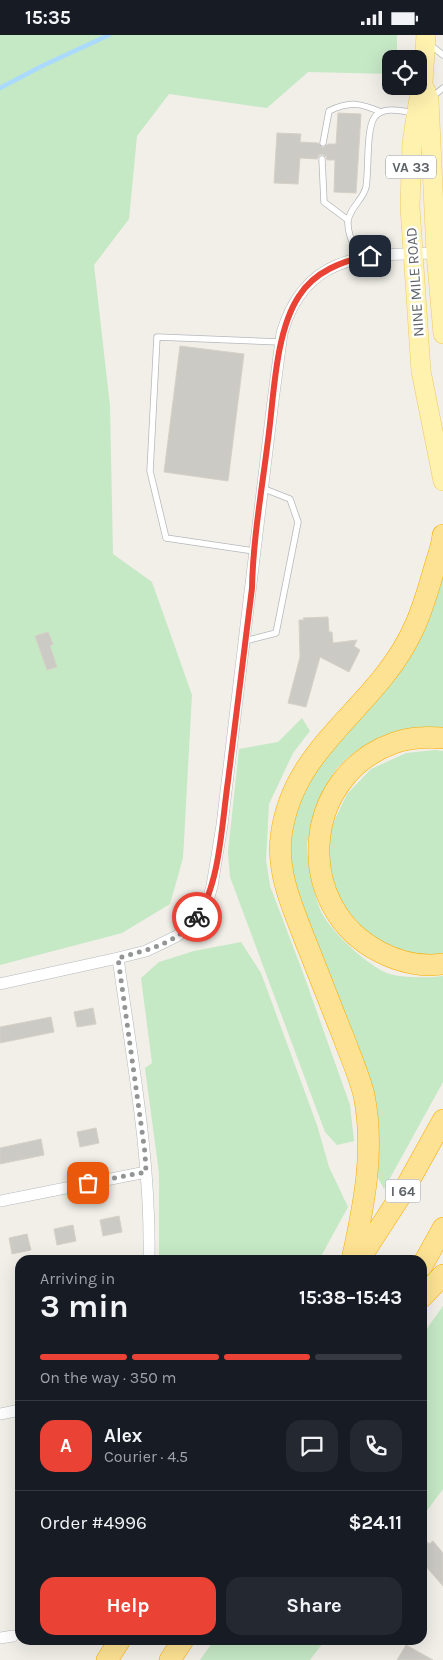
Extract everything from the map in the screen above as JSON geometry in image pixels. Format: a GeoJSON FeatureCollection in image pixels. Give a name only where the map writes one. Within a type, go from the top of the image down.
{"type":"FeatureCollection","features":[{"type":"Feature","properties":{"kind":"highway"},"geometry":{"type":"LineString","coordinates":[[353,1255],[369,1164],[367,1114],[359,1077],[289,899],[281,862],[282,831],[287,808],[299,779],[316,753],[384,676],[410,639],[426,602],[443,535]]}},
{"type":"Feature","properties":{"kind":"highway"},"geometry":{"type":"LineString","coordinates":[[443,738],[423,737],[395,743],[366,757],[353,768],[333,794],[326,809],[319,835],[318,855],[322,880],[330,901],[341,919],[362,941],[386,955],[401,960],[423,965],[443,964]]}},
{"type":"Feature","properties":{"kind":"highway","name":"I 64"},"geometry":{"type":"LineString","coordinates":[[362,1255],[403,1191],[443,1120]]}},
{"type":"Feature","properties":{"kind":"highway"},"geometry":{"type":"LineString","coordinates":[[427,1257],[443,1228]]}},
{"type":"Feature","properties":{"kind":"highway"},"geometry":{"type":"LineString","coordinates":[[427,1292],[443,1275]]}},
{"type":"Feature","properties":{"kind":"highway"},"geometry":{"type":"LineString","coordinates":[[107,1660],[117,1645]]}},
{"type":"Feature","properties":{"kind":"highway"},"geometry":{"type":"LineString","coordinates":[[170,1660],[180,1645]]}},
{"type":"Feature","properties":{"kind":"main road","name":"NINE MILE ROAD"},"geometry":{"type":"LineString","coordinates":[[426,39],[423,82],[430,100],[434,148],[439,214],[436,253],[443,334]]}},
{"type":"Feature","properties":{"kind":"main road","name":"NINE MILE ROAD"},"geometry":{"type":"LineString","coordinates":[[430,100],[412,143],[410,207],[421,371],[443,481]]}},
{"type":"Feature","properties":{"kind":"street"},"geometry":{"type":"LineString","coordinates":[[0,984],[118,958],[146,951],[166,943],[194,921],[209,897],[222,825],[282,333],[299,295],[320,274],[336,265],[381,254],[436,253]]}},
{"type":"Feature","properties":{"kind":"street"},"geometry":{"type":"LineString","coordinates":[[118,958],[145,1153],[149,1255]]}},
{"type":"Feature","properties":{"kind":"street"},"geometry":{"type":"LineString","coordinates":[[0,1201],[146,1172]]}},
{"type":"Feature","properties":{"kind":"street"},"geometry":{"type":"LineString","coordinates":[[0,1414],[15,1411]]}},
{"type":"Feature","properties":{"kind":"street"},"geometry":{"type":"LineString","coordinates":[[0,1638],[13,1636]]}},
{"type":"Feature","properties":{"kind":"lane"},"geometry":{"type":"LineString","coordinates":[[426,39],[443,55]]}},
{"type":"Feature","properties":{"kind":"lane"},"geometry":{"type":"LineString","coordinates":[[359,258],[349,231],[348,219],[352,209],[364,196],[371,128],[375,117],[381,112],[430,100]]}},
{"type":"Feature","properties":{"kind":"lane"},"geometry":{"type":"LineString","coordinates":[[323,143],[328,111],[343,104],[364,105],[381,112]]}},
{"type":"Feature","properties":{"kind":"lane"},"geometry":{"type":"LineString","coordinates":[[322,159],[324,201],[348,219]]}},
{"type":"Feature","properties":{"kind":"lane"},"geometry":{"type":"LineString","coordinates":[[254,551],[166,537],[150,471],[157,337],[281,342]]}},
{"type":"Feature","properties":{"kind":"lane"},"geometry":{"type":"LineString","coordinates":[[245,641],[276,633],[298,522],[290,499],[262,488]]}},
{"type":"Feature","properties":{"kind":"green space"},"geometry":{"type":"Polygon","coordinates":[[[0,35],[397,35],[397,50],[382,50],[382,74],[308,72],[267,108],[169,94],[137,136],[129,219],[94,265],[110,406],[113,554],[152,582],[192,695],[183,858],[170,904],[122,933],[0,965],[0,35]]]}},
{"type":"Feature","properties":{"kind":"green space"},"geometry":{"type":"Polygon","coordinates":[[[443,573],[443,728],[415,728],[387,734],[351,755],[335,770],[327,784],[307,845],[312,881],[320,909],[334,931],[351,948],[379,969],[392,975],[414,977],[443,976],[443,1082],[384,1189],[377,1176],[379,1141],[377,1112],[297,896],[291,869],[290,845],[294,822],[311,778],[443,573]]]}},
{"type":"Feature","properties":{"kind":"green space"},"geometry":{"type":"Polygon","coordinates":[[[302,718],[310,731],[293,753],[269,804],[266,860],[270,886],[350,1105],[354,1141],[337,1145],[325,1132],[230,877],[228,852],[239,749],[278,742],[302,718]]]}},
{"type":"Feature","properties":{"kind":"green space"},"geometry":{"type":"Polygon","coordinates":[[[443,751],[443,954],[425,956],[394,948],[367,933],[341,903],[328,870],[330,830],[347,794],[371,769],[406,753],[443,751]]]}},
{"type":"Feature","properties":{"kind":"green space"},"geometry":{"type":"Polygon","coordinates":[[[241,942],[261,973],[317,1125],[329,1167],[348,1207],[322,1255],[159,1255],[159,1173],[145,1068],[152,1063],[141,978],[159,962],[194,951],[241,942]]]}},
{"type":"Feature","properties":{"kind":"green space"},"geometry":{"type":"Polygon","coordinates":[[[443,1306],[443,1489],[427,1511],[427,1328],[443,1306]]]}},
{"type":"Feature","properties":{"kind":"green space"},"geometry":{"type":"Polygon","coordinates":[[[210,1645],[321,1645],[310,1660],[200,1660],[210,1645]]]}},
{"type":"Feature","properties":{"kind":"building"},"geometry":{"type":"Polygon","coordinates":[[[338,113],[361,114],[356,193],[334,192],[335,160],[327,160],[326,156],[322,154],[317,159],[300,158],[298,184],[274,183],[277,133],[301,134],[300,142],[318,143],[323,148],[328,144],[336,144],[338,113]]]}},
{"type":"Feature","properties":{"kind":"building"},"geometry":{"type":"Polygon","coordinates":[[[180,346],[244,354],[228,481],[164,472],[180,346]]]}},
{"type":"Feature","properties":{"kind":"building"},"geometry":{"type":"Polygon","coordinates":[[[328,617],[329,632],[332,632],[333,643],[357,640],[354,646],[360,650],[349,672],[320,657],[306,707],[288,703],[300,657],[299,620],[304,620],[303,618],[328,617]]]}},
{"type":"Feature","properties":{"kind":"building"},"geometry":{"type":"Polygon","coordinates":[[[48,632],[53,644],[50,646],[57,667],[47,670],[35,636],[48,632]]]}},
{"type":"Feature","properties":{"kind":"building"},"geometry":{"type":"Polygon","coordinates":[[[93,1008],[96,1024],[77,1027],[74,1012],[93,1008]]]}},
{"type":"Feature","properties":{"kind":"building"},"geometry":{"type":"Polygon","coordinates":[[[51,1017],[54,1032],[0,1043],[0,1027],[51,1017]]]}},
{"type":"Feature","properties":{"kind":"building"},"geometry":{"type":"Polygon","coordinates":[[[96,1128],[99,1143],[80,1147],[77,1132],[96,1128]]]}},
{"type":"Feature","properties":{"kind":"building"},"geometry":{"type":"Polygon","coordinates":[[[41,1139],[44,1155],[0,1164],[0,1148],[41,1139]]]}},
{"type":"Feature","properties":{"kind":"building"},"geometry":{"type":"Polygon","coordinates":[[[119,1216],[122,1232],[103,1236],[100,1220],[119,1216]]]}},
{"type":"Feature","properties":{"kind":"building"},"geometry":{"type":"Polygon","coordinates":[[[73,1225],[76,1241],[57,1245],[54,1229],[73,1225]]]}},
{"type":"Feature","properties":{"kind":"building"},"geometry":{"type":"Polygon","coordinates":[[[27,1234],[31,1250],[12,1254],[9,1238],[27,1234]]]}},
{"type":"Feature","properties":{"kind":"building"},"geometry":{"type":"Polygon","coordinates":[[[433,1541],[443,1553],[443,1586],[427,1568],[427,1542],[429,1544],[433,1541]]]}},
{"type":"Feature","properties":{"kind":"building"},"geometry":{"type":"Polygon","coordinates":[[[406,1645],[433,1660],[397,1660],[406,1645]]]}},
{"type":"Feature","properties":{"kind":"waterway"},"geometry":{"type":"LineString","coordinates":[[0,88],[109,35]]}},
{"type":"Feature","properties":{"kind":"way so far"},"geometry":{"type":"LineString","coordinates":[[88,1183],[146,1172],[118,958],[146,951],[166,943],[189,927],[197,917]]}},
{"type":"Feature","properties":{"kind":"route"},"geometry":{"type":"LineString","coordinates":[[197,917],[209,897],[212,886],[222,825],[252,588],[252,566],[282,333],[299,295],[320,274],[336,265],[370,256]]}}]}
